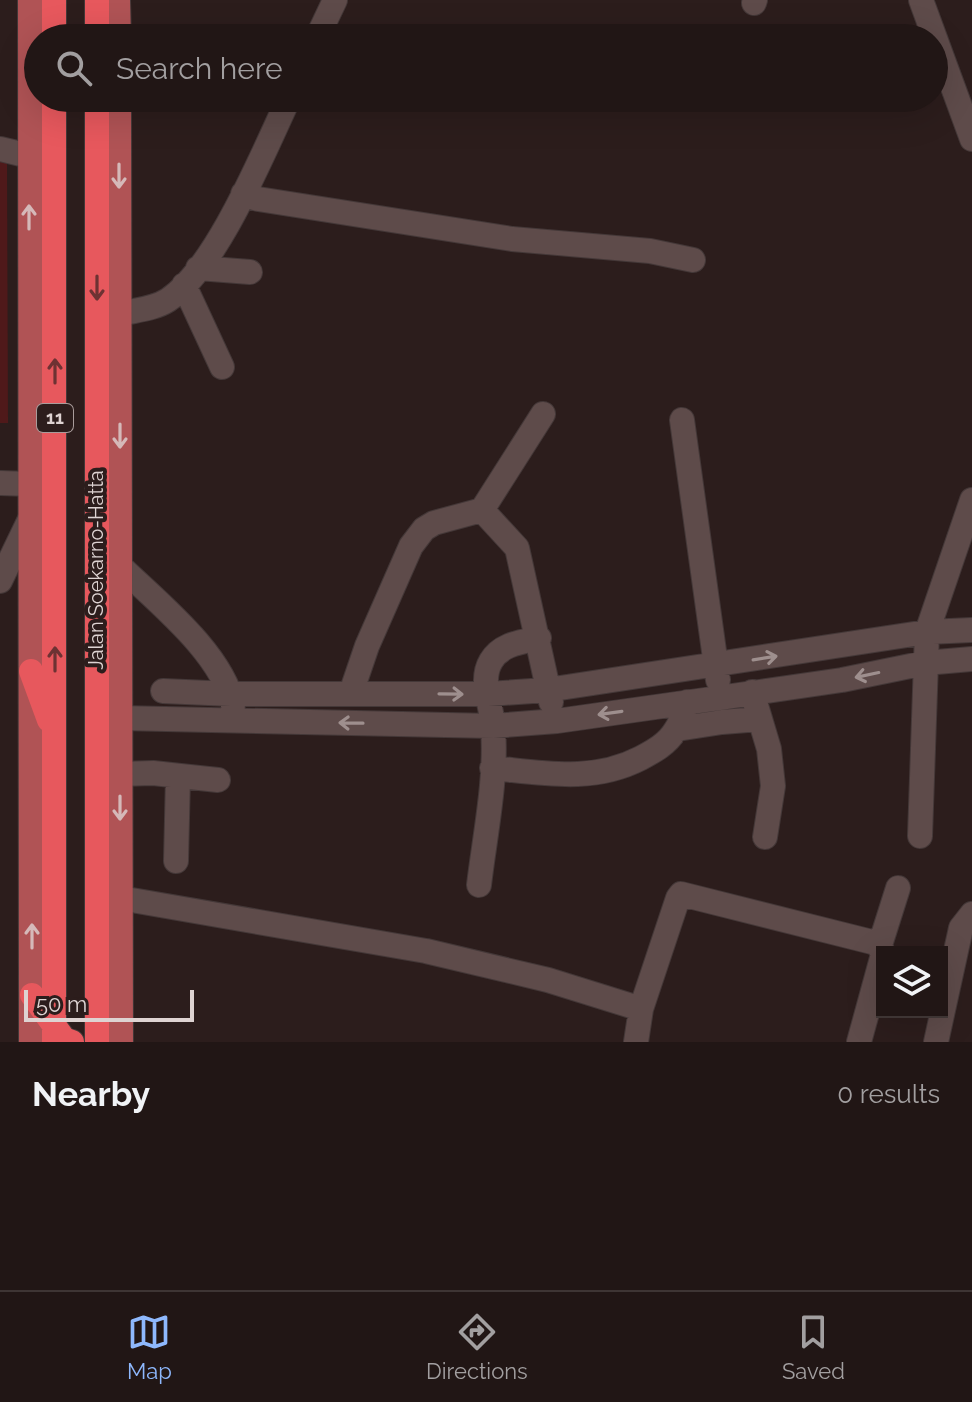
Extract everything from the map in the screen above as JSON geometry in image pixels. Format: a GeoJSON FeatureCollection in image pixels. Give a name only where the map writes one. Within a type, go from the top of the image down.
{"type":"FeatureCollection","features":[{"type":"Feature","properties":{"kind":"highway"},"geometry":{"type":"LineString","coordinates":[[54,0],[54,24]]}},
{"type":"Feature","properties":{"kind":"highway"},"geometry":{"type":"LineString","coordinates":[[97,0],[97,24]]}},
{"type":"Feature","properties":{"kind":"highway","name":"Jalan Soekarno-Hatta"},"geometry":{"type":"LineString","coordinates":[[54,112],[55,737],[60,1037]]}},
{"type":"Feature","properties":{"kind":"highway","name":"Jalan Soekarno-Hatta"},"geometry":{"type":"LineString","coordinates":[[92,1036],[97,112]]}},
{"type":"Feature","properties":{"kind":"highway"},"geometry":{"type":"LineString","coordinates":[[31,671],[55,737]]}},
{"type":"Feature","properties":{"kind":"highway"},"geometry":{"type":"LineString","coordinates":[[32,995],[60,1037]]}},
{"type":"Feature","properties":{"kind":"main road"},"geometry":{"type":"LineString","coordinates":[[30,0],[30,24]]}},
{"type":"Feature","properties":{"kind":"main road"},"geometry":{"type":"LineString","coordinates":[[118,0],[119,24]]}},
{"type":"Feature","properties":{"kind":"main road"},"geometry":{"type":"LineString","coordinates":[[29,112],[31,1042]]}},
{"type":"Feature","properties":{"kind":"main road","name":"Jalan Soekarno-Hatta"},"geometry":{"type":"LineString","coordinates":[[119,112],[121,1042]]}},
{"type":"Feature","properties":{"kind":"street"},"geometry":{"type":"LineString","coordinates":[[324,24],[335,0]]}},
{"type":"Feature","properties":{"kind":"street"},"geometry":{"type":"LineString","coordinates":[[921,0],[930,24]]}},
{"type":"Feature","properties":{"kind":"street"},"geometry":{"type":"LineString","coordinates":[[948,69],[970,126]]}},
{"type":"Feature","properties":{"kind":"street"},"geometry":{"type":"LineString","coordinates":[[120,314],[167,300],[191,277],[213,249],[282,112]]}},
{"type":"Feature","properties":{"kind":"street"},"geometry":{"type":"LineString","coordinates":[[0,149],[29,156]]}},
{"type":"Feature","properties":{"kind":"street"},"geometry":{"type":"LineString","coordinates":[[243,194],[258,199],[497,237],[650,251],[693,260]]}},
{"type":"Feature","properties":{"kind":"street"},"geometry":{"type":"LineString","coordinates":[[191,277],[250,272]]}},
{"type":"Feature","properties":{"kind":"street"},"geometry":{"type":"LineString","coordinates":[[191,277],[222,367]]}},
{"type":"Feature","properties":{"kind":"street"},"geometry":{"type":"LineString","coordinates":[[351,693],[367,646],[411,546],[424,529],[434,523],[482,510],[543,414]]}},
{"type":"Feature","properties":{"kind":"street"},"geometry":{"type":"LineString","coordinates":[[682,420],[719,698]]}},
{"type":"Feature","properties":{"kind":"street"},"geometry":{"type":"LineString","coordinates":[[0,483],[29,484]]}},
{"type":"Feature","properties":{"kind":"street"},"geometry":{"type":"LineString","coordinates":[[920,836],[927,632],[972,500]]}},
{"type":"Feature","properties":{"kind":"street"},"geometry":{"type":"LineString","coordinates":[[482,510],[517,548],[539,638],[547,690],[557,721]]}},
{"type":"Feature","properties":{"kind":"street"},"geometry":{"type":"LineString","coordinates":[[0,581],[30,519]]}},
{"type":"Feature","properties":{"kind":"street"},"geometry":{"type":"LineString","coordinates":[[120,566],[210,657],[231,694],[235,719]]}},
{"type":"Feature","properties":{"kind":"street"},"geometry":{"type":"LineString","coordinates":[[163,691],[488,694],[547,690],[927,632],[972,630]]}},
{"type":"Feature","properties":{"kind":"street"},"geometry":{"type":"LineString","coordinates":[[479,885],[492,768],[493,726],[485,683],[492,659],[514,643],[539,638]]}},
{"type":"Feature","properties":{"kind":"street"},"geometry":{"type":"LineString","coordinates":[[120,718],[493,726],[557,721],[842,680],[925,663],[972,659]]}},
{"type":"Feature","properties":{"kind":"street"},"geometry":{"type":"LineString","coordinates":[[752,692],[769,749],[773,786],[765,837]]}},
{"type":"Feature","properties":{"kind":"street"},"geometry":{"type":"LineString","coordinates":[[492,768],[571,776],[603,772],[628,764],[657,749],[677,729],[687,702]]}},
{"type":"Feature","properties":{"kind":"street"},"geometry":{"type":"LineString","coordinates":[[677,729],[760,719]]}},
{"type":"Feature","properties":{"kind":"street"},"geometry":{"type":"LineString","coordinates":[[120,774],[218,780]]}},
{"type":"Feature","properties":{"kind":"street"},"geometry":{"type":"LineString","coordinates":[[176,861],[178,776]]}},
{"type":"Feature","properties":{"kind":"street"},"geometry":{"type":"LineString","coordinates":[[884,946],[898,888]]}},
{"type":"Feature","properties":{"kind":"street"},"geometry":{"type":"LineString","coordinates":[[636,1042],[641,1009],[681,894],[876,950]]}},
{"type":"Feature","properties":{"kind":"street"},"geometry":{"type":"LineString","coordinates":[[120,898],[426,951],[548,980],[641,1009]]}},
{"type":"Feature","properties":{"kind":"street"},"geometry":{"type":"LineString","coordinates":[[936,1042],[961,928],[972,914]]}},
{"type":"Feature","properties":{"kind":"street"},"geometry":{"type":"LineString","coordinates":[[859,1042],[876,975]]}},
{"type":"Feature","properties":{"kind":"shaded area"},"geometry":{"type":"Polygon","coordinates":[[[0,159],[7,160],[8,423],[0,423],[0,159]]]}}]}
